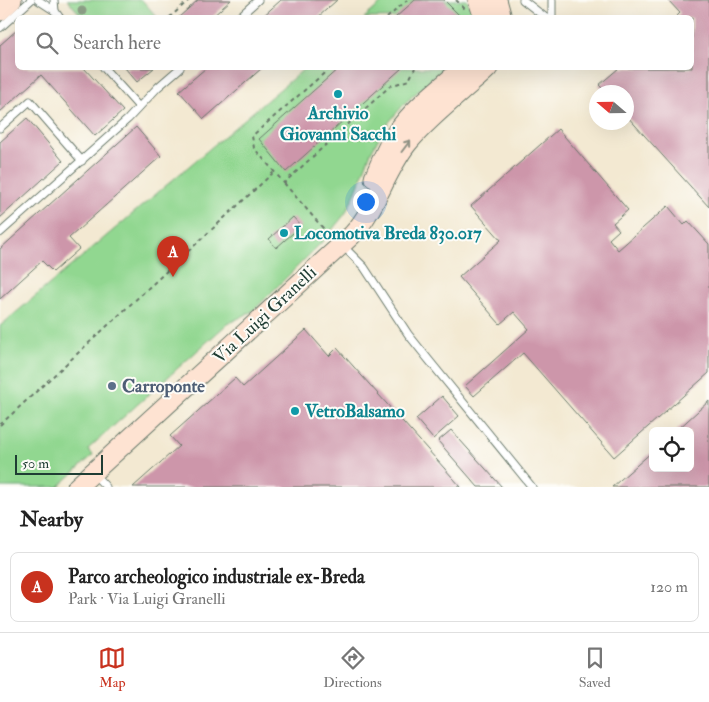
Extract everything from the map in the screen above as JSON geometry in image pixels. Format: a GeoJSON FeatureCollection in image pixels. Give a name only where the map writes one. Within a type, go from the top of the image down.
{"type":"FeatureCollection","features":[{"type":"Feature","properties":{"kind":"street"},"geometry":{"type":"LineString","coordinates":[[497,0],[501,15]]}},
{"type":"Feature","properties":{"kind":"street"},"geometry":{"type":"LineString","coordinates":[[0,11],[24,1]]}},
{"type":"Feature","properties":{"kind":"street","name":"Via Luigi Granelli"},"geometry":{"type":"LineString","coordinates":[[342,244],[362,208],[378,168],[394,136],[413,113],[461,70]]}},
{"type":"Feature","properties":{"kind":"street","name":"Via Luigi Granelli"},"geometry":{"type":"LineString","coordinates":[[77,487],[357,229],[406,145],[435,115],[486,70]]}},
{"type":"Feature","properties":{"kind":"lane"},"geometry":{"type":"LineString","coordinates":[[54,0],[55,11]]}},
{"type":"Feature","properties":{"kind":"lane"},"geometry":{"type":"LineString","coordinates":[[241,15],[258,0]]}},
{"type":"Feature","properties":{"kind":"lane"},"geometry":{"type":"LineString","coordinates":[[523,0],[542,15]]}},
{"type":"Feature","properties":{"kind":"lane"},"geometry":{"type":"LineString","coordinates":[[552,0],[552,15]]}},
{"type":"Feature","properties":{"kind":"lane"},"geometry":{"type":"LineString","coordinates":[[0,28],[24,1],[39,1],[55,11],[58,15]]}},
{"type":"Feature","properties":{"kind":"lane"},"geometry":{"type":"LineString","coordinates":[[106,70],[139,107]]}},
{"type":"Feature","properties":{"kind":"lane"},"geometry":{"type":"LineString","coordinates":[[0,233],[128,119],[158,87],[178,70]]}},
{"type":"Feature","properties":{"kind":"lane"},"geometry":{"type":"LineString","coordinates":[[0,128],[30,101],[82,161]]}},
{"type":"Feature","properties":{"kind":"lane"},"geometry":{"type":"LineString","coordinates":[[342,244],[364,267],[408,334],[428,360],[532,487]]}},
{"type":"Feature","properties":{"kind":"lane"},"geometry":{"type":"LineString","coordinates":[[93,472],[106,487]]}},
{"type":"Feature","properties":{"kind":"path"},"geometry":{"type":"LineString","coordinates":[[172,15],[189,0]]}},
{"type":"Feature","properties":{"kind":"path"},"geometry":{"type":"LineString","coordinates":[[390,15],[407,0]]}},
{"type":"Feature","properties":{"kind":"path"},"geometry":{"type":"LineString","coordinates":[[456,0],[477,11]]}},
{"type":"Feature","properties":{"kind":"path"},"geometry":{"type":"LineString","coordinates":[[328,70],[252,136],[254,148],[322,227],[342,244]]}},
{"type":"Feature","properties":{"kind":"path"},"geometry":{"type":"LineString","coordinates":[[284,183],[390,86],[409,80],[414,70]]}},
{"type":"Feature","properties":{"kind":"path"},"geometry":{"type":"LineString","coordinates":[[0,424],[274,172]]}},
{"type":"Feature","properties":{"kind":"green space"},"geometry":{"type":"Polygon","coordinates":[[[67,0],[142,0],[155,15],[81,15],[67,0]]]}},
{"type":"Feature","properties":{"kind":"green space"},"geometry":{"type":"Polygon","coordinates":[[[385,0],[467,0],[473,15],[368,15],[385,0]]]}},
{"type":"Feature","properties":{"kind":"green space"},"geometry":{"type":"Polygon","coordinates":[[[303,70],[442,70],[405,103],[385,127],[371,152],[345,214],[322,242],[253,311],[227,324],[88,449],[93,455],[58,487],[0,487],[0,326],[303,70]]]}},
{"type":"Feature","properties":{"kind":"building"},"geometry":{"type":"Polygon","coordinates":[[[198,0],[231,0],[214,15],[181,15],[198,0]]]}},
{"type":"Feature","properties":{"kind":"building"},"geometry":{"type":"Polygon","coordinates":[[[281,0],[337,0],[320,15],[264,15],[281,0]]]}},
{"type":"Feature","properties":{"kind":"building"},"geometry":{"type":"Polygon","coordinates":[[[415,0],[444,0],[459,15],[398,15],[415,0]]]}},
{"type":"Feature","properties":{"kind":"building"},"geometry":{"type":"Polygon","coordinates":[[[668,0],[709,0],[709,207],[634,124],[634,85],[599,85],[617,70],[694,70],[694,15],[678,15],[680,13],[668,0]]]}},
{"type":"Feature","properties":{"kind":"building"},"geometry":{"type":"Polygon","coordinates":[[[15,32],[15,70],[86,70],[123,111],[95,136],[41,75],[0,112],[0,45],[15,32]]]}},
{"type":"Feature","properties":{"kind":"building"},"geometry":{"type":"Polygon","coordinates":[[[127,70],[152,70],[137,82],[127,70]]]}},
{"type":"Feature","properties":{"kind":"building"},"geometry":{"type":"Polygon","coordinates":[[[204,70],[260,70],[204,119],[179,91],[204,70]]]}},
{"type":"Feature","properties":{"kind":"building"},"geometry":{"type":"Polygon","coordinates":[[[337,70],[400,70],[286,172],[259,139],[337,70]]]}},
{"type":"Feature","properties":{"kind":"building"},"geometry":{"type":"Polygon","coordinates":[[[27,118],[63,161],[0,218],[0,142],[27,118]]]}},
{"type":"Feature","properties":{"kind":"building"},"geometry":{"type":"Polygon","coordinates":[[[136,127],[161,156],[69,238],[79,249],[53,272],[42,261],[0,299],[0,249],[136,127]]]}},
{"type":"Feature","properties":{"kind":"building"},"geometry":{"type":"Polygon","coordinates":[[[558,129],[628,210],[613,223],[619,230],[609,239],[618,250],[668,206],[684,225],[688,221],[709,244],[709,373],[614,457],[523,353],[474,396],[465,386],[529,329],[514,312],[500,324],[459,277],[501,240],[471,206],[558,129]]]}},
{"type":"Feature","properties":{"kind":"building"},"geometry":{"type":"Polygon","coordinates":[[[293,217],[301,226],[276,248],[269,239],[293,217]]]}},
{"type":"Feature","properties":{"kind":"building","name":"VetroBalsamo"},"geometry":{"type":"Polygon","coordinates":[[[306,330],[329,356],[337,348],[461,487],[133,487],[179,446],[170,436],[235,378],[243,387],[306,330]]]}},
{"type":"Feature","properties":{"kind":"building"},"geometry":{"type":"Polygon","coordinates":[[[442,396],[459,416],[433,439],[416,419],[442,396]]]}},
{"type":"Feature","properties":{"kind":"building"},"geometry":{"type":"Polygon","coordinates":[[[709,401],[709,487],[612,487],[649,455],[649,472],[694,472],[694,427],[680,427],[709,401]]]}},
{"type":"Feature","properties":{"kind":"building"},"geometry":{"type":"Polygon","coordinates":[[[451,430],[502,487],[478,487],[438,441],[451,430]]]}},
{"type":"Feature","properties":{"kind":"place","name":"Archivio Giovanni Sacchi"},"geometry":{"type":"Point","coordinates":[338,94]}},
{"type":"Feature","properties":{"kind":"place","name":"Locomotiva Breda 830.017"},"geometry":{"type":"Point","coordinates":[284,233]}},
{"type":"Feature","properties":{"kind":"place","name":"Parco archeologico industriale ex-Breda"},"geometry":{"type":"Point","coordinates":[173,277]}},
{"type":"Feature","properties":{"kind":"place","name":"Carroponte"},"geometry":{"type":"Point","coordinates":[112,386]}},
{"type":"Feature","properties":{"kind":"place","name":"VetroBalsamo"},"geometry":{"type":"Point","coordinates":[295,411]}}]}
